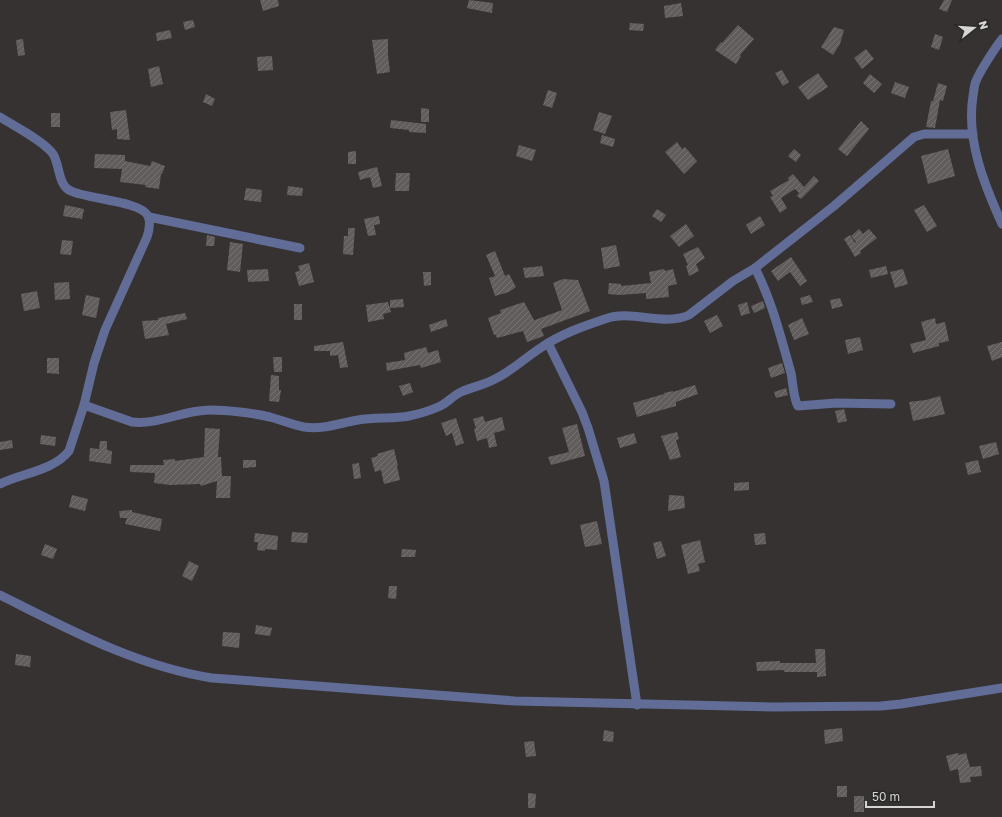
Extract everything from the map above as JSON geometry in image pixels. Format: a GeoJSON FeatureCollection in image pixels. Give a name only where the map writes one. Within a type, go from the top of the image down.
{"type":"FeatureCollection","features":[{"type":"Feature","properties":{"kind":"street"},"geometry":{"type":"LineString","coordinates":[[1002,39],[976,81],[971,106],[972,134],[981,169],[1002,224]]}},
{"type":"Feature","properties":{"kind":"street"},"geometry":{"type":"LineString","coordinates":[[0,117],[48,148],[54,156],[64,185],[67,189],[81,195],[96,196],[137,208],[145,212],[149,217],[150,227],[147,238],[102,337],[84,405],[69,451],[48,467],[10,479],[0,484]]}},
{"type":"Feature","properties":{"kind":"street"},"geometry":{"type":"LineString","coordinates":[[84,405],[132,422],[151,422],[197,410],[211,410],[268,416],[299,426],[311,428],[366,419],[410,416],[437,408],[459,393],[495,379],[548,343],[566,333],[613,316],[682,319],[694,313],[734,282],[755,268],[834,206],[914,136],[924,134],[972,134]]}},
{"type":"Feature","properties":{"kind":"street"},"geometry":{"type":"LineString","coordinates":[[149,217],[300,248]]}},
{"type":"Feature","properties":{"kind":"street"},"geometry":{"type":"LineString","coordinates":[[755,268],[768,296],[791,374],[795,399],[798,406],[836,403],[891,404]]}},
{"type":"Feature","properties":{"kind":"street"},"geometry":{"type":"LineString","coordinates":[[548,343],[582,412],[604,481],[637,705]]}},
{"type":"Feature","properties":{"kind":"street"},"geometry":{"type":"LineString","coordinates":[[0,595],[89,640],[136,659],[190,675],[212,678],[515,701],[774,707],[868,706],[901,704],[1002,688]]}},
{"type":"Feature","properties":{"kind":"building"},"geometry":{"type":"Polygon","coordinates":[[[260,0],[278,0],[279,6],[263,11],[260,0]]]}},
{"type":"Feature","properties":{"kind":"building"},"geometry":{"type":"Polygon","coordinates":[[[469,0],[493,3],[492,13],[467,8],[469,0]]]}},
{"type":"Feature","properties":{"kind":"building"},"geometry":{"type":"Polygon","coordinates":[[[944,0],[952,0],[947,12],[939,9],[944,0]]]}},
{"type":"Feature","properties":{"kind":"building"},"geometry":{"type":"Polygon","coordinates":[[[681,3],[683,16],[665,18],[664,6],[681,3]]]}},
{"type":"Feature","properties":{"kind":"building"},"geometry":{"type":"Polygon","coordinates":[[[193,20],[195,27],[185,30],[183,22],[193,20]]]}},
{"type":"Feature","properties":{"kind":"building"},"geometry":{"type":"Polygon","coordinates":[[[630,23],[644,24],[643,31],[629,30],[630,23]]]}},
{"type":"Feature","properties":{"kind":"building"},"geometry":{"type":"Polygon","coordinates":[[[738,25],[754,39],[740,55],[741,56],[736,64],[715,50],[738,25]]]}},
{"type":"Feature","properties":{"kind":"building"},"geometry":{"type":"Polygon","coordinates":[[[834,27],[844,30],[840,44],[833,55],[821,47],[834,27]]]}},
{"type":"Feature","properties":{"kind":"building"},"geometry":{"type":"Polygon","coordinates":[[[170,30],[172,38],[157,41],[156,33],[170,30]]]}},
{"type":"Feature","properties":{"kind":"building"},"geometry":{"type":"Polygon","coordinates":[[[935,34],[943,37],[939,50],[931,47],[935,34]]]}},
{"type":"Feature","properties":{"kind":"building"},"geometry":{"type":"Polygon","coordinates":[[[23,39],[25,55],[18,56],[16,40],[23,39]]]}},
{"type":"Feature","properties":{"kind":"building"},"geometry":{"type":"Polygon","coordinates":[[[388,39],[390,72],[377,74],[372,40],[388,39]]]}},
{"type":"Feature","properties":{"kind":"building"},"geometry":{"type":"Polygon","coordinates":[[[866,49],[874,59],[862,69],[854,58],[866,49]]]}},
{"type":"Feature","properties":{"kind":"building"},"geometry":{"type":"Polygon","coordinates":[[[272,56],[273,70],[258,71],[257,57],[272,56]]]}},
{"type":"Feature","properties":{"kind":"building"},"geometry":{"type":"Polygon","coordinates":[[[159,66],[163,84],[151,87],[148,69],[159,66]]]}},
{"type":"Feature","properties":{"kind":"building"},"geometry":{"type":"Polygon","coordinates":[[[782,70],[789,82],[783,86],[775,73],[782,70]]]}},
{"type":"Feature","properties":{"kind":"building"},"geometry":{"type":"Polygon","coordinates":[[[818,73],[828,87],[808,100],[798,87],[818,73]]]}},
{"type":"Feature","properties":{"kind":"building"},"geometry":{"type":"Polygon","coordinates":[[[870,74],[882,84],[874,93],[863,83],[870,74]]]}},
{"type":"Feature","properties":{"kind":"building"},"geometry":{"type":"Polygon","coordinates":[[[895,82],[909,87],[905,98],[891,93],[895,82]]]}},
{"type":"Feature","properties":{"kind":"building"},"geometry":{"type":"Polygon","coordinates":[[[938,83],[947,86],[943,101],[940,100],[935,128],[926,127],[931,101],[933,101],[938,83]]]}},
{"type":"Feature","properties":{"kind":"building"},"geometry":{"type":"Polygon","coordinates":[[[548,90],[557,93],[552,108],[543,105],[548,90]]]}},
{"type":"Feature","properties":{"kind":"building"},"geometry":{"type":"Polygon","coordinates":[[[206,94],[215,99],[212,106],[203,102],[206,94]]]}},
{"type":"Feature","properties":{"kind":"building"},"geometry":{"type":"Polygon","coordinates":[[[421,108],[429,109],[429,122],[421,122],[421,108]]]}},
{"type":"Feature","properties":{"kind":"building"},"geometry":{"type":"Polygon","coordinates":[[[126,110],[130,140],[117,139],[117,129],[112,130],[110,112],[126,110]]]}},
{"type":"Feature","properties":{"kind":"building"},"geometry":{"type":"Polygon","coordinates":[[[599,112],[612,116],[605,134],[593,130],[599,112]]]}},
{"type":"Feature","properties":{"kind":"building"},"geometry":{"type":"Polygon","coordinates":[[[51,113],[60,113],[60,127],[51,127],[51,113]]]}},
{"type":"Feature","properties":{"kind":"building"},"geometry":{"type":"Polygon","coordinates":[[[391,120],[426,124],[426,133],[409,132],[409,130],[390,128],[391,120]]]}},
{"type":"Feature","properties":{"kind":"building"},"geometry":{"type":"Polygon","coordinates":[[[861,121],[869,129],[847,156],[838,149],[861,121]]]}},
{"type":"Feature","properties":{"kind":"building"},"geometry":{"type":"Polygon","coordinates":[[[602,135],[615,139],[613,147],[600,143],[602,135]]]}},
{"type":"Feature","properties":{"kind":"building"},"geometry":{"type":"Polygon","coordinates":[[[677,142],[682,149],[685,147],[697,161],[684,174],[665,152],[677,142]]]}},
{"type":"Feature","properties":{"kind":"building"},"geometry":{"type":"Polygon","coordinates":[[[519,145],[536,150],[532,161],[516,156],[519,145]]]}},
{"type":"Feature","properties":{"kind":"building"},"geometry":{"type":"Polygon","coordinates":[[[794,149],[801,155],[796,162],[788,156],[794,149]]]}},
{"type":"Feature","properties":{"kind":"building"},"geometry":{"type":"Polygon","coordinates":[[[948,149],[955,176],[928,184],[921,156],[948,149]]]}},
{"type":"Feature","properties":{"kind":"building"},"geometry":{"type":"Polygon","coordinates":[[[356,151],[356,164],[348,164],[348,152],[356,151]]]}},
{"type":"Feature","properties":{"kind":"building"},"geometry":{"type":"Polygon","coordinates":[[[95,154],[125,155],[125,161],[150,166],[152,161],[165,166],[161,174],[159,189],[145,187],[146,185],[120,182],[122,169],[94,168],[95,154]]]}},
{"type":"Feature","properties":{"kind":"building"},"geometry":{"type":"Polygon","coordinates":[[[377,167],[382,186],[373,188],[370,177],[360,180],[358,172],[377,167]]]}},
{"type":"Feature","properties":{"kind":"building"},"geometry":{"type":"Polygon","coordinates":[[[396,173],[410,173],[409,191],[395,191],[396,173]]]}},
{"type":"Feature","properties":{"kind":"building"},"geometry":{"type":"Polygon","coordinates":[[[793,174],[804,187],[814,176],[819,181],[801,199],[797,196],[799,193],[795,189],[781,198],[787,208],[780,213],[770,197],[773,196],[770,191],[789,180],[788,178],[793,174]]]}},
{"type":"Feature","properties":{"kind":"building"},"geometry":{"type":"Polygon","coordinates":[[[288,186],[303,188],[302,196],[287,195],[288,186]]]}},
{"type":"Feature","properties":{"kind":"building"},"geometry":{"type":"Polygon","coordinates":[[[246,188],[262,190],[261,202],[244,200],[246,188]]]}},
{"type":"Feature","properties":{"kind":"building"},"geometry":{"type":"Polygon","coordinates":[[[65,205],[84,209],[82,219],[63,216],[65,205]]]}},
{"type":"Feature","properties":{"kind":"building"},"geometry":{"type":"Polygon","coordinates":[[[924,205],[937,226],[927,232],[914,210],[924,205]]]}},
{"type":"Feature","properties":{"kind":"building"},"geometry":{"type":"Polygon","coordinates":[[[657,209],[666,215],[661,222],[652,216],[657,209]]]}},
{"type":"Feature","properties":{"kind":"building"},"geometry":{"type":"Polygon","coordinates":[[[379,216],[380,224],[374,225],[376,235],[368,236],[364,219],[379,216]]]}},
{"type":"Feature","properties":{"kind":"building"},"geometry":{"type":"Polygon","coordinates":[[[760,216],[765,225],[751,234],[746,225],[760,216]]]}},
{"type":"Feature","properties":{"kind":"building"},"geometry":{"type":"Polygon","coordinates":[[[686,224],[694,236],[679,247],[670,236],[686,224]]]}},
{"type":"Feature","properties":{"kind":"building"},"geometry":{"type":"Polygon","coordinates":[[[348,228],[355,228],[353,255],[343,254],[344,236],[348,236],[348,228]]]}},
{"type":"Feature","properties":{"kind":"building"},"geometry":{"type":"Polygon","coordinates":[[[859,229],[863,234],[869,229],[877,238],[860,251],[861,253],[855,257],[844,239],[850,235],[855,243],[856,242],[851,236],[859,229]]]}},
{"type":"Feature","properties":{"kind":"building"},"geometry":{"type":"Polygon","coordinates":[[[207,235],[215,237],[214,246],[206,246],[207,235]]]}},
{"type":"Feature","properties":{"kind":"building"},"geometry":{"type":"Polygon","coordinates":[[[62,240],[73,241],[71,255],[60,254],[62,240]]]}},
{"type":"Feature","properties":{"kind":"building"},"geometry":{"type":"Polygon","coordinates":[[[230,242],[243,244],[240,272],[227,270],[230,242]]]}},
{"type":"Feature","properties":{"kind":"building"},"geometry":{"type":"Polygon","coordinates":[[[616,245],[620,266],[604,269],[601,248],[616,245]]]}},
{"type":"Feature","properties":{"kind":"building"},"geometry":{"type":"Polygon","coordinates":[[[698,247],[705,258],[696,264],[699,271],[689,276],[686,266],[688,265],[683,254],[698,247]]]}},
{"type":"Feature","properties":{"kind":"building"},"geometry":{"type":"Polygon","coordinates":[[[495,251],[505,276],[509,274],[516,287],[509,292],[495,296],[489,278],[495,276],[486,255],[495,251]]]}},
{"type":"Feature","properties":{"kind":"building"},"geometry":{"type":"Polygon","coordinates":[[[791,257],[807,281],[800,286],[790,272],[778,281],[771,271],[791,257]]]}},
{"type":"Feature","properties":{"kind":"building"},"geometry":{"type":"Polygon","coordinates":[[[309,263],[314,282],[299,286],[295,272],[300,271],[298,266],[309,263]]]}},
{"type":"Feature","properties":{"kind":"building"},"geometry":{"type":"Polygon","coordinates":[[[542,266],[544,276],[525,278],[523,268],[542,266]]]}},
{"type":"Feature","properties":{"kind":"building"},"geometry":{"type":"Polygon","coordinates":[[[886,266],[888,274],[871,278],[869,270],[886,266]]]}},
{"type":"Feature","properties":{"kind":"building"},"geometry":{"type":"Polygon","coordinates":[[[268,269],[269,281],[248,282],[247,270],[268,269]]]}},
{"type":"Feature","properties":{"kind":"building"},"geometry":{"type":"Polygon","coordinates":[[[664,269],[665,271],[673,269],[677,284],[668,286],[669,297],[646,299],[646,293],[620,295],[608,294],[609,283],[621,284],[621,286],[651,283],[649,272],[664,269]]]}},
{"type":"Feature","properties":{"kind":"building"},"geometry":{"type":"Polygon","coordinates":[[[903,269],[908,284],[895,288],[890,272],[903,269]]]}},
{"type":"Feature","properties":{"kind":"building"},"geometry":{"type":"Polygon","coordinates":[[[423,272],[431,272],[431,285],[424,286],[423,272]]]}},
{"type":"Feature","properties":{"kind":"building"},"geometry":{"type":"Polygon","coordinates":[[[563,279],[578,280],[590,311],[541,329],[544,336],[527,342],[523,331],[497,338],[496,335],[494,335],[488,318],[501,313],[500,310],[524,302],[535,320],[562,310],[553,283],[563,279]]]}},
{"type":"Feature","properties":{"kind":"building"},"geometry":{"type":"Polygon","coordinates":[[[69,282],[70,299],[55,300],[54,283],[69,282]]]}},
{"type":"Feature","properties":{"kind":"building"},"geometry":{"type":"Polygon","coordinates":[[[37,291],[40,308],[24,311],[21,294],[37,291]]]}},
{"type":"Feature","properties":{"kind":"building"},"geometry":{"type":"Polygon","coordinates":[[[86,295],[100,298],[96,318],[82,315],[86,295]]]}},
{"type":"Feature","properties":{"kind":"building"},"geometry":{"type":"Polygon","coordinates":[[[810,295],[813,302],[802,305],[800,298],[810,295]]]}},
{"type":"Feature","properties":{"kind":"building"},"geometry":{"type":"Polygon","coordinates":[[[840,298],[843,306],[832,309],[830,300],[840,298]]]}},
{"type":"Feature","properties":{"kind":"building"},"geometry":{"type":"Polygon","coordinates":[[[403,299],[404,307],[390,308],[390,300],[403,299]]]}},
{"type":"Feature","properties":{"kind":"building"},"geometry":{"type":"Polygon","coordinates":[[[763,301],[765,308],[754,313],[751,306],[763,301]]]}},
{"type":"Feature","properties":{"kind":"building"},"geometry":{"type":"Polygon","coordinates":[[[388,302],[391,312],[383,314],[384,319],[368,322],[366,305],[388,302]]]}},
{"type":"Feature","properties":{"kind":"building"},"geometry":{"type":"Polygon","coordinates":[[[747,302],[750,313],[741,316],[738,305],[747,302]]]}},
{"type":"Feature","properties":{"kind":"building"},"geometry":{"type":"Polygon","coordinates":[[[294,304],[302,304],[302,320],[294,320],[294,304]]]}},
{"type":"Feature","properties":{"kind":"building"},"geometry":{"type":"Polygon","coordinates":[[[185,313],[187,319],[166,324],[169,335],[145,339],[142,321],[158,320],[158,318],[185,313]]]}},
{"type":"Feature","properties":{"kind":"building"},"geometry":{"type":"Polygon","coordinates":[[[717,315],[723,326],[710,333],[704,321],[717,315]]]}},
{"type":"Feature","properties":{"kind":"building"},"geometry":{"type":"Polygon","coordinates":[[[802,318],[809,334],[794,340],[788,325],[802,318]]]}},
{"type":"Feature","properties":{"kind":"building"},"geometry":{"type":"Polygon","coordinates":[[[935,318],[936,324],[945,322],[949,341],[939,343],[939,346],[913,353],[910,344],[926,340],[921,322],[935,318]]]}},
{"type":"Feature","properties":{"kind":"building"},"geometry":{"type":"Polygon","coordinates":[[[446,319],[448,326],[431,332],[429,325],[446,319]]]}},
{"type":"Feature","properties":{"kind":"building"},"geometry":{"type":"Polygon","coordinates":[[[860,337],[863,350],[848,354],[845,340],[860,337]]]}},
{"type":"Feature","properties":{"kind":"building"},"geometry":{"type":"Polygon","coordinates":[[[343,342],[348,367],[340,368],[338,355],[330,356],[330,351],[314,351],[314,346],[343,342]]]}},
{"type":"Feature","properties":{"kind":"building"},"geometry":{"type":"Polygon","coordinates":[[[1002,342],[1002,357],[992,361],[987,346],[1002,342]]]}},
{"type":"Feature","properties":{"kind":"building"},"geometry":{"type":"Polygon","coordinates":[[[426,347],[428,353],[438,350],[441,362],[421,368],[420,365],[387,371],[386,363],[405,360],[404,353],[426,347]]]}},
{"type":"Feature","properties":{"kind":"building"},"geometry":{"type":"Polygon","coordinates":[[[273,357],[282,357],[282,372],[274,372],[273,357]]]}},
{"type":"Feature","properties":{"kind":"building"},"geometry":{"type":"Polygon","coordinates":[[[47,358],[59,358],[59,374],[47,373],[47,358]]]}},
{"type":"Feature","properties":{"kind":"building"},"geometry":{"type":"Polygon","coordinates":[[[782,363],[785,373],[771,378],[768,368],[782,363]]]}},
{"type":"Feature","properties":{"kind":"building"},"geometry":{"type":"Polygon","coordinates":[[[271,375],[279,376],[279,390],[281,390],[279,402],[269,401],[271,375]]]}},
{"type":"Feature","properties":{"kind":"building"},"geometry":{"type":"Polygon","coordinates":[[[410,383],[413,392],[403,396],[399,386],[410,383]]]}},
{"type":"Feature","properties":{"kind":"building"},"geometry":{"type":"Polygon","coordinates":[[[695,385],[698,394],[676,402],[676,406],[637,417],[633,403],[695,385]]]}},
{"type":"Feature","properties":{"kind":"building"},"geometry":{"type":"Polygon","coordinates":[[[786,388],[788,395],[776,398],[774,392],[786,388]]]}},
{"type":"Feature","properties":{"kind":"building"},"geometry":{"type":"Polygon","coordinates":[[[940,396],[945,414],[913,421],[909,402],[926,400],[940,396]]]}},
{"type":"Feature","properties":{"kind":"building"},"geometry":{"type":"Polygon","coordinates":[[[844,409],[847,421],[838,423],[835,411],[844,409]]]}},
{"type":"Feature","properties":{"kind":"building"},"geometry":{"type":"Polygon","coordinates":[[[483,416],[485,422],[502,417],[505,430],[494,433],[497,446],[489,448],[487,438],[477,441],[474,429],[476,428],[473,419],[483,416]]]}},
{"type":"Feature","properties":{"kind":"building"},"geometry":{"type":"Polygon","coordinates":[[[456,418],[464,443],[456,446],[452,433],[446,436],[441,423],[456,418]]]}},
{"type":"Feature","properties":{"kind":"building"},"geometry":{"type":"Polygon","coordinates":[[[577,424],[585,456],[551,465],[548,457],[569,452],[562,428],[577,424]]]}},
{"type":"Feature","properties":{"kind":"building"},"geometry":{"type":"Polygon","coordinates":[[[205,428],[220,429],[218,457],[221,457],[222,476],[231,476],[230,498],[216,498],[217,481],[201,486],[200,484],[170,485],[154,483],[155,473],[130,472],[130,465],[164,465],[163,460],[175,459],[175,461],[204,457],[205,428]]]}},
{"type":"Feature","properties":{"kind":"building"},"geometry":{"type":"Polygon","coordinates":[[[677,432],[679,439],[676,440],[681,457],[670,460],[661,436],[677,432]]]}},
{"type":"Feature","properties":{"kind":"building"},"geometry":{"type":"Polygon","coordinates":[[[634,433],[637,443],[620,448],[617,438],[634,433]]]}},
{"type":"Feature","properties":{"kind":"building"},"geometry":{"type":"Polygon","coordinates":[[[41,435],[56,437],[55,446],[40,444],[41,435]]]}},
{"type":"Feature","properties":{"kind":"building"},"geometry":{"type":"Polygon","coordinates":[[[12,440],[13,448],[0,450],[0,442],[12,440]]]}},
{"type":"Feature","properties":{"kind":"building"},"geometry":{"type":"Polygon","coordinates":[[[100,441],[107,441],[107,450],[112,451],[111,464],[89,461],[90,448],[99,449],[100,441]]]}},
{"type":"Feature","properties":{"kind":"building"},"geometry":{"type":"Polygon","coordinates":[[[996,442],[999,454],[983,459],[979,446],[996,442]]]}},
{"type":"Feature","properties":{"kind":"building"},"geometry":{"type":"Polygon","coordinates":[[[394,449],[400,480],[384,484],[381,470],[375,472],[371,458],[378,456],[377,454],[394,449]]]}},
{"type":"Feature","properties":{"kind":"building"},"geometry":{"type":"Polygon","coordinates":[[[243,460],[256,460],[256,467],[243,468],[243,460]]]}},
{"type":"Feature","properties":{"kind":"building"},"geometry":{"type":"Polygon","coordinates":[[[978,460],[981,472],[968,475],[965,463],[978,460]]]}},
{"type":"Feature","properties":{"kind":"building"},"geometry":{"type":"Polygon","coordinates":[[[359,463],[361,478],[354,479],[352,464],[359,463]]]}},
{"type":"Feature","properties":{"kind":"building"},"geometry":{"type":"Polygon","coordinates":[[[749,482],[749,490],[734,491],[734,483],[749,482]]]}},
{"type":"Feature","properties":{"kind":"building"},"geometry":{"type":"Polygon","coordinates":[[[72,495],[88,499],[85,511],[69,507],[72,495]]]}},
{"type":"Feature","properties":{"kind":"building"},"geometry":{"type":"Polygon","coordinates":[[[669,495],[684,496],[685,508],[668,511],[669,495]]]}},
{"type":"Feature","properties":{"kind":"building"},"geometry":{"type":"Polygon","coordinates":[[[132,510],[132,512],[162,519],[160,531],[125,524],[127,518],[120,518],[119,511],[132,510]]]}},
{"type":"Feature","properties":{"kind":"building"},"geometry":{"type":"Polygon","coordinates":[[[597,521],[602,544],[585,547],[580,525],[597,521]]]}},
{"type":"Feature","properties":{"kind":"building"},"geometry":{"type":"Polygon","coordinates":[[[292,532],[308,533],[307,543],[291,542],[292,532]]]}},
{"type":"Feature","properties":{"kind":"building"},"geometry":{"type":"Polygon","coordinates":[[[255,533],[278,536],[277,550],[257,550],[258,542],[254,542],[255,533]]]}},
{"type":"Feature","properties":{"kind":"building"},"geometry":{"type":"Polygon","coordinates":[[[765,533],[766,544],[755,545],[754,534],[765,533]]]}},
{"type":"Feature","properties":{"kind":"building"},"geometry":{"type":"Polygon","coordinates":[[[700,540],[705,562],[698,564],[700,571],[688,574],[681,545],[700,540]]]}},
{"type":"Feature","properties":{"kind":"building"},"geometry":{"type":"Polygon","coordinates":[[[661,541],[666,556],[657,559],[653,543],[661,541]]]}},
{"type":"Feature","properties":{"kind":"building"},"geometry":{"type":"Polygon","coordinates":[[[45,544],[57,549],[53,559],[41,555],[45,544]]]}},
{"type":"Feature","properties":{"kind":"building"},"geometry":{"type":"Polygon","coordinates":[[[402,549],[416,550],[415,557],[401,557],[402,549]]]}},
{"type":"Feature","properties":{"kind":"building"},"geometry":{"type":"Polygon","coordinates":[[[189,561],[199,566],[192,581],[182,576],[189,561]]]}},
{"type":"Feature","properties":{"kind":"building"},"geometry":{"type":"Polygon","coordinates":[[[389,586],[397,586],[396,599],[388,598],[389,586]]]}},
{"type":"Feature","properties":{"kind":"building"},"geometry":{"type":"Polygon","coordinates":[[[256,625],[272,628],[270,636],[255,634],[256,625]]]}},
{"type":"Feature","properties":{"kind":"building"},"geometry":{"type":"Polygon","coordinates":[[[223,632],[240,633],[239,648],[222,646],[223,632]]]}},
{"type":"Feature","properties":{"kind":"building"},"geometry":{"type":"Polygon","coordinates":[[[815,649],[825,649],[826,676],[817,677],[817,672],[784,672],[784,670],[757,671],[756,662],[780,661],[780,663],[816,663],[815,649]]]}},
{"type":"Feature","properties":{"kind":"building"},"geometry":{"type":"Polygon","coordinates":[[[16,654],[31,656],[30,667],[15,665],[16,654]]]}},
{"type":"Feature","properties":{"kind":"building"},"geometry":{"type":"Polygon","coordinates":[[[842,728],[843,741],[825,744],[824,730],[842,728]]]}},
{"type":"Feature","properties":{"kind":"building"},"geometry":{"type":"Polygon","coordinates":[[[604,730],[614,732],[613,742],[603,741],[604,730]]]}},
{"type":"Feature","properties":{"kind":"building"},"geometry":{"type":"Polygon","coordinates":[[[534,741],[536,756],[526,757],[524,742],[534,741]]]}},
{"type":"Feature","properties":{"kind":"building"},"geometry":{"type":"Polygon","coordinates":[[[958,753],[959,755],[966,753],[970,767],[981,766],[982,776],[970,777],[971,782],[960,783],[958,769],[950,771],[946,756],[958,753]]]}},
{"type":"Feature","properties":{"kind":"building"},"geometry":{"type":"Polygon","coordinates":[[[837,786],[847,786],[847,797],[837,797],[837,786]]]}},
{"type":"Feature","properties":{"kind":"building"},"geometry":{"type":"Polygon","coordinates":[[[528,793],[536,794],[535,808],[528,808],[528,793]]]}},
{"type":"Feature","properties":{"kind":"building"},"geometry":{"type":"Polygon","coordinates":[[[854,796],[864,796],[864,812],[854,812],[854,796]]]}}]}
